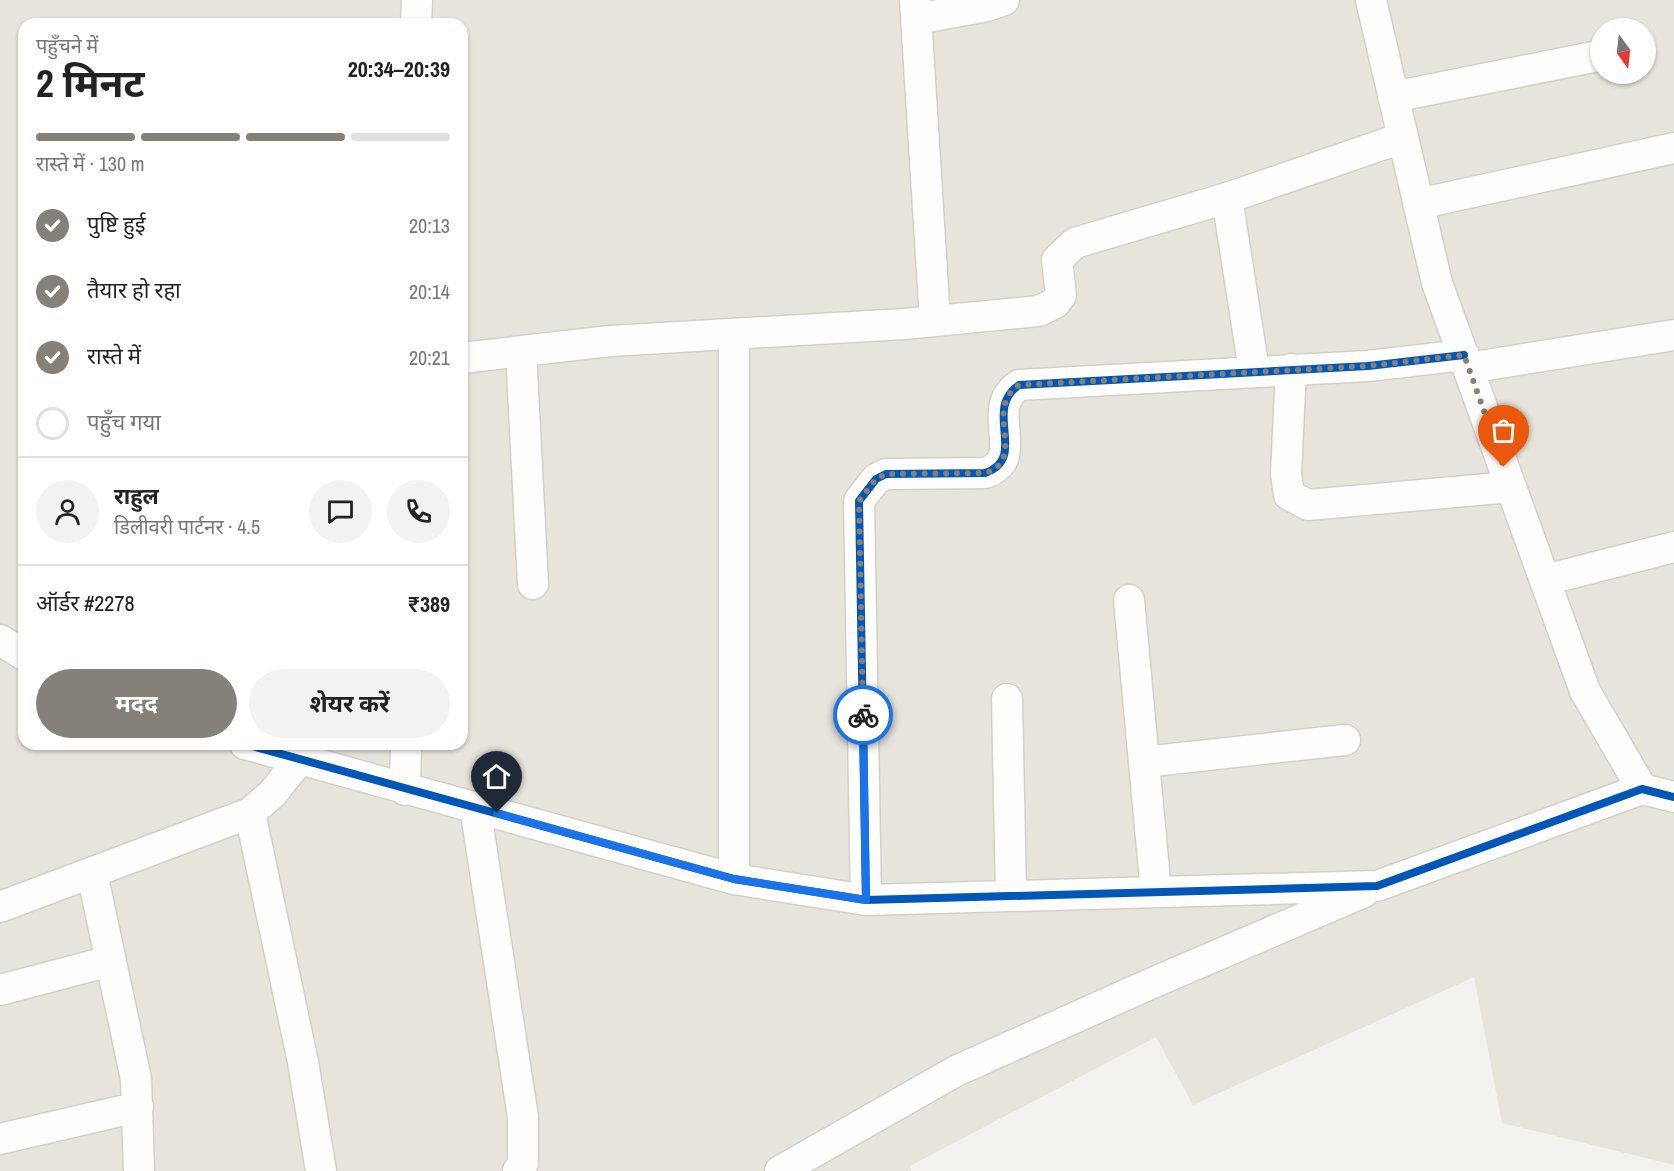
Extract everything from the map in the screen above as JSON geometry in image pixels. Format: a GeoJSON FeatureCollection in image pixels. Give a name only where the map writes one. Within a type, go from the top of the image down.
{"type":"FeatureCollection","features":[{"type":"Feature","properties":{"kind":"street"},"geometry":{"type":"LineString","coordinates":[[417,0],[417,18]]}},
{"type":"Feature","properties":{"kind":"street"},"geometry":{"type":"LineString","coordinates":[[935,321],[916,10],[987,6],[1004,0]]}},
{"type":"Feature","properties":{"kind":"street"},"geometry":{"type":"LineString","coordinates":[[1371,0],[1437,283],[1585,691],[1642,789]]}},
{"type":"Feature","properties":{"kind":"street"},"geometry":{"type":"LineString","coordinates":[[1393,97],[1590,58]]}},
{"type":"Feature","properties":{"kind":"street"},"geometry":{"type":"LineString","coordinates":[[468,357],[610,341],[935,321],[1039,311],[1054,303],[1061,296],[1058,260],[1064,250],[1075,243],[1227,198],[1402,138]]}},
{"type":"Feature","properties":{"kind":"street"},"geometry":{"type":"LineString","coordinates":[[1418,204],[1674,148]]}},
{"type":"Feature","properties":{"kind":"street"},"geometry":{"type":"LineString","coordinates":[[1227,198],[1254,370]]}},
{"type":"Feature","properties":{"kind":"street"},"geometry":{"type":"LineString","coordinates":[[734,334],[734,879]]}},
{"type":"Feature","properties":{"kind":"street"},"geometry":{"type":"LineString","coordinates":[[866,900],[859,501],[867,489],[886,474],[993,471],[1001,462],[1006,448],[1002,405],[1011,390],[1019,385],[1254,370],[1466,362],[1674,335]]}},
{"type":"Feature","properties":{"kind":"street"},"geometry":{"type":"LineString","coordinates":[[521,351],[533,584]]}},
{"type":"Feature","properties":{"kind":"street"},"geometry":{"type":"LineString","coordinates":[[1291,369],[1286,474],[1289,495],[1295,500],[1308,505],[1511,487]]}},
{"type":"Feature","properties":{"kind":"street"},"geometry":{"type":"LineString","coordinates":[[1545,580],[1674,547]]}},
{"type":"Feature","properties":{"kind":"street"},"geometry":{"type":"LineString","coordinates":[[1129,600],[1156,892]]}},
{"type":"Feature","properties":{"kind":"street"},"geometry":{"type":"LineString","coordinates":[[0,640],[18,651]]}},
{"type":"Feature","properties":{"kind":"street"},"geometry":{"type":"LineString","coordinates":[[1007,699],[1011,894]]}},
{"type":"Feature","properties":{"kind":"street"},"geometry":{"type":"LineString","coordinates":[[1144,762],[1345,740]]}},
{"type":"Feature","properties":{"kind":"street"},"geometry":{"type":"LineString","coordinates":[[265,750],[734,879],[866,900],[1011,894],[1377,886]]}},
{"type":"Feature","properties":{"kind":"street"},"geometry":{"type":"LineString","coordinates":[[405,790],[406,750]]}},
{"type":"Feature","properties":{"kind":"street"},"geometry":{"type":"LineString","coordinates":[[0,908],[250,813],[272,794],[299,760]]}},
{"type":"Feature","properties":{"kind":"street"},"geometry":{"type":"LineString","coordinates":[[780,1171],[956,1071],[1149,984],[1377,886],[1642,789],[1674,797]]}},
{"type":"Feature","properties":{"kind":"street"},"geometry":{"type":"LineString","coordinates":[[475,807],[523,1117],[524,1163],[518,1171]]}},
{"type":"Feature","properties":{"kind":"street"},"geometry":{"type":"LineString","coordinates":[[250,813],[303,1062],[321,1171]]}},
{"type":"Feature","properties":{"kind":"street"},"geometry":{"type":"LineString","coordinates":[[92,873],[136,1079],[139,1171]]}},
{"type":"Feature","properties":{"kind":"street"},"geometry":{"type":"LineString","coordinates":[[0,990],[110,961]]}},
{"type":"Feature","properties":{"kind":"street"},"geometry":{"type":"LineString","coordinates":[[0,1139],[138,1107]]}},
{"type":"Feature","properties":{"kind":"shaded area"},"geometry":{"type":"Polygon","coordinates":[[[0,0],[1674,0],[1674,1165],[1502,1123],[1474,977],[1193,1105],[1156,1037],[910,1166],[911,1171],[0,1171],[0,0]]]}},
{"type":"Feature","properties":{"kind":"cycle path"},"geometry":{"type":"LineString","coordinates":[[866,900],[859,501],[876,479],[886,474],[985,473],[998,466],[1004,456],[1004,407],[1009,395],[1019,385],[1368,366],[1464,355]]}},
{"type":"Feature","properties":{"kind":"cycle path"},"geometry":{"type":"LineString","coordinates":[[267,750],[734,879],[866,900],[1377,886],[1642,789],[1674,797]]}},
{"type":"Feature","properties":{"kind":"way so far"},"geometry":{"type":"LineString","coordinates":[[863,715],[859,501],[876,479],[886,474],[993,471],[1001,462],[1006,448],[1002,405],[1011,390],[1019,385],[1254,370],[1368,366],[1464,355],[1504,467]]}},
{"type":"Feature","properties":{"kind":"route"},"geometry":{"type":"LineString","coordinates":[[497,813],[734,879],[866,900],[863,715]]}}]}
